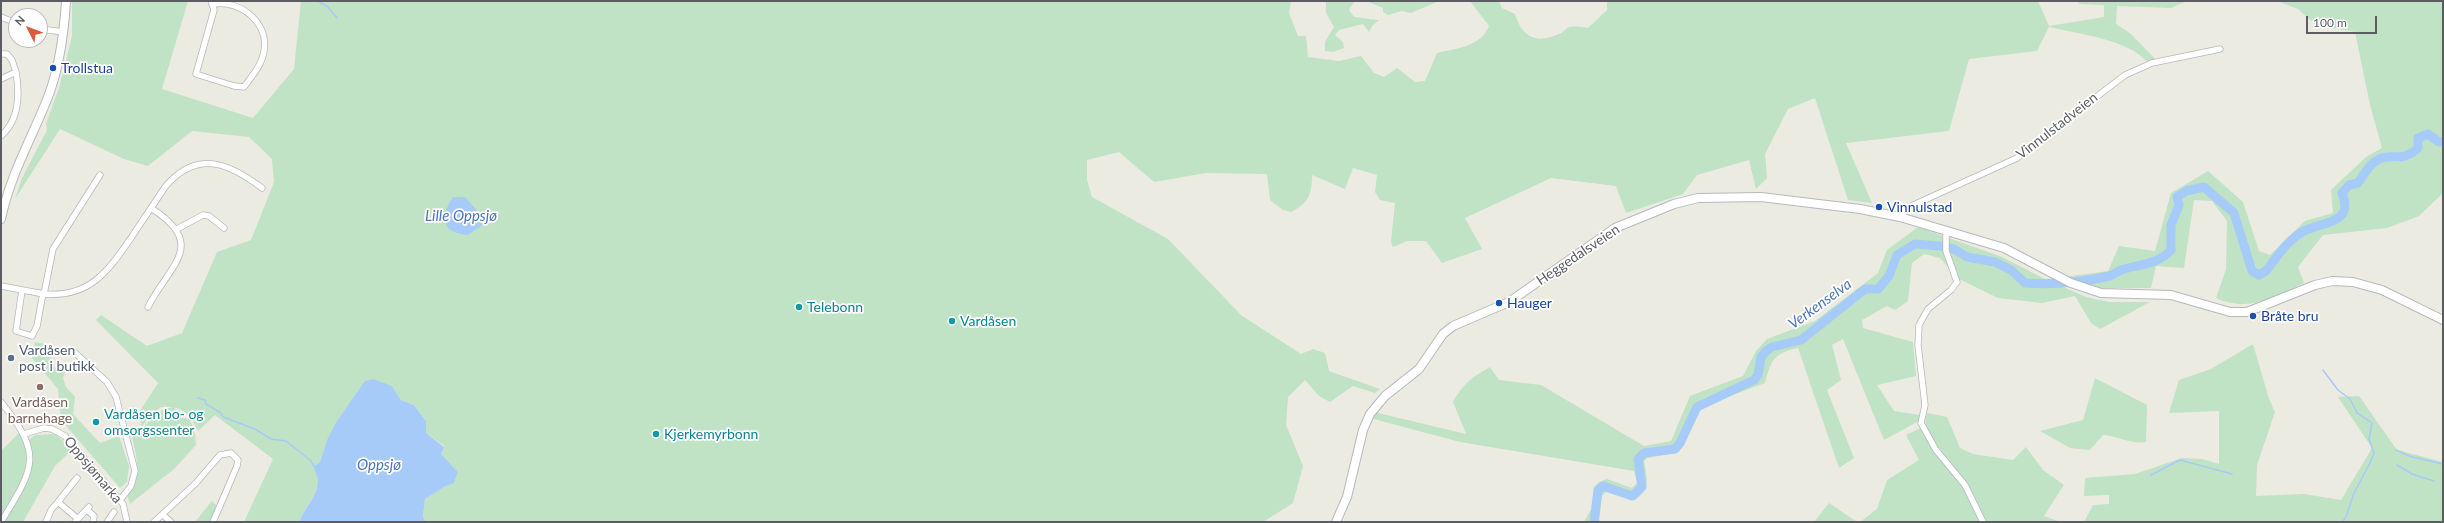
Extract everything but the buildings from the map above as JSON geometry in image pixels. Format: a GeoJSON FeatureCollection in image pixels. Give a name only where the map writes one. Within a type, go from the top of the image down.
{"type":"FeatureCollection","features":[{"type":"Feature","properties":{"kind":"main road"},"geometry":{"type":"LineString","coordinates":[[1,219],[11,181],[52,85],[64,32],[66,1]]}},
{"type":"Feature","properties":{"kind":"main road","name":"Heggedalsveien"},"geometry":{"type":"LineString","coordinates":[[1336,522],[1346,497],[1362,430],[1370,414],[1385,396],[1420,369],[1443,334],[1453,326],[1509,302],[1615,228],[1674,204],[1698,198],[1722,196],[1761,197],[1860,209],[1900,218],[2004,248],[2052,274],[2101,294],[2176,296],[2237,313],[2257,310],[2315,285],[2332,281],[2354,282],[2382,290],[2443,320]]}},
{"type":"Feature","properties":{"kind":"street"},"geometry":{"type":"LineString","coordinates":[[213,3],[235,3],[245,9],[255,19],[263,33],[264,52],[261,64],[244,86],[234,86],[196,74],[214,10],[213,3]]}},
{"type":"Feature","properties":{"kind":"street"},"geometry":{"type":"LineString","coordinates":[[48,30],[64,32]]}},
{"type":"Feature","properties":{"kind":"street","name":"Vinnulstadveien"},"geometry":{"type":"LineString","coordinates":[[1900,218],[1909,207],[2017,158],[2125,75],[2152,63],[2220,49]]}},
{"type":"Feature","properties":{"kind":"street"},"geometry":{"type":"LineString","coordinates":[[1,54],[7,54],[12,60],[16,72],[17,108],[11,125],[1,136]]}},
{"type":"Feature","properties":{"kind":"street"},"geometry":{"type":"LineString","coordinates":[[1,79],[16,72]]}},
{"type":"Feature","properties":{"kind":"street"},"geometry":{"type":"LineString","coordinates":[[1,286],[43,294],[57,295],[73,292],[88,286],[104,274],[172,178],[197,165],[213,163],[227,166],[262,188]]}},
{"type":"Feature","properties":{"kind":"street"},"geometry":{"type":"LineString","coordinates":[[22,290],[16,331],[32,336],[37,326],[53,249],[100,175]]}},
{"type":"Feature","properties":{"kind":"street"},"geometry":{"type":"LineString","coordinates":[[148,308],[179,258],[180,243],[177,229],[167,219],[151,208]]}},
{"type":"Feature","properties":{"kind":"street"},"geometry":{"type":"LineString","coordinates":[[177,229],[203,215],[208,216],[224,228]]}},
{"type":"Feature","properties":{"kind":"street"},"geometry":{"type":"LineString","coordinates":[[1946,231],[1946,251],[1956,277],[1956,286],[1928,309],[1919,325],[1918,345],[1924,405],[1921,423],[1936,450],[1965,485],[1983,522]]}},
{"type":"Feature","properties":{"kind":"street"},"geometry":{"type":"LineString","coordinates":[[74,351],[107,382],[116,397],[135,471],[131,486],[120,500]]}},
{"type":"Feature","properties":{"kind":"street"},"geometry":{"type":"LineString","coordinates":[[1,402],[24,434],[30,446],[31,458],[29,471],[1,522]]}},
{"type":"Feature","properties":{"kind":"street","name":"Oppsjømarka"},"geometry":{"type":"LineString","coordinates":[[24,434],[44,428],[60,432],[72,442],[123,504],[127,522]]}},
{"type":"Feature","properties":{"kind":"street"},"geometry":{"type":"LineString","coordinates":[[154,522],[196,483],[220,455],[231,453],[238,460],[237,466],[213,522]]}},
{"type":"Feature","properties":{"kind":"street"},"geometry":{"type":"LineString","coordinates":[[46,522],[51,510],[78,478]]}},
{"type":"Feature","properties":{"kind":"street"},"geometry":{"type":"LineString","coordinates":[[58,502],[77,520],[88,508],[94,516],[93,522]]}},
{"type":"Feature","properties":{"kind":"street"},"geometry":{"type":"LineString","coordinates":[[107,522],[114,512]]}},
{"type":"Feature","properties":{"kind":"street"},"geometry":{"type":"LineString","coordinates":[[163,515],[171,522]]}},
{"type":"Feature","properties":{"kind":"green space"},"geometry":{"type":"Polygon","coordinates":[[[72,1],[188,1],[162,89],[253,118],[294,69],[301,1],[1291,1],[1289,13],[1298,36],[1306,36],[1308,57],[1339,61],[1361,56],[1374,73],[1384,77],[1397,68],[1415,82],[1425,81],[1437,53],[1468,46],[1485,33],[1489,26],[1470,1],[1499,1],[1502,8],[1515,14],[1518,22],[1526,34],[1531,37],[1544,38],[1551,37],[1569,27],[1588,28],[1607,10],[1607,1],[2038,1],[2049,26],[2104,17],[2104,5],[2080,4],[2077,1],[2187,1],[2171,8],[2117,6],[2116,24],[2131,34],[2156,60],[2148,63],[2129,48],[2116,43],[2088,35],[2049,27],[2037,51],[1969,59],[1949,131],[1846,143],[1872,203],[1848,200],[1815,98],[1788,109],[1765,154],[1767,178],[1756,189],[1749,160],[1697,175],[1683,194],[1626,213],[1616,186],[1551,178],[1465,218],[1482,249],[1442,263],[1426,241],[1407,241],[1393,247],[1391,242],[1395,203],[1380,200],[1375,192],[1377,175],[1353,168],[1345,189],[1312,175],[1310,193],[1306,201],[1291,212],[1283,210],[1270,200],[1267,174],[1206,173],[1154,182],[1119,152],[1087,160],[1087,180],[1092,197],[1168,239],[1241,315],[1301,354],[1313,349],[1325,353],[1329,371],[1380,389],[1375,393],[1353,386],[1330,402],[1319,396],[1305,380],[1288,397],[1286,425],[1303,466],[1293,503],[1263,522],[426,522],[423,517],[425,499],[444,487],[454,483],[458,472],[441,454],[444,446],[426,433],[426,421],[414,405],[401,400],[392,386],[327,440],[320,462],[314,466],[318,480],[317,488],[299,522],[244,522],[273,459],[215,415],[198,431],[192,419],[184,412],[174,407],[160,407],[141,427],[140,411],[158,383],[96,320],[101,315],[147,346],[182,333],[217,252],[251,240],[274,182],[272,159],[249,137],[192,131],[148,166],[124,159],[60,129],[15,199],[22,178],[47,130],[46,124],[59,88],[72,36],[72,1]]]}},
{"type":"Feature","properties":{"kind":"green space"},"geometry":{"type":"Polygon","coordinates":[[[1326,1],[1365,1],[1354,2],[1349,10],[1354,17],[1379,20],[1373,25],[1369,32],[1363,24],[1339,30],[1335,35],[1343,42],[1344,48],[1333,52],[1325,51],[1325,42],[1334,27],[1326,13],[1326,1]]]}},
{"type":"Feature","properties":{"kind":"green space"},"geometry":{"type":"Polygon","coordinates":[[[1366,1],[1439,1],[1411,13],[1402,11],[1388,15],[1383,12],[1383,8],[1366,1]]]}},
{"type":"Feature","properties":{"kind":"green space"},"geometry":{"type":"Polygon","coordinates":[[[2277,1],[2443,1],[2443,193],[2419,216],[2387,228],[2323,235],[2298,267],[2304,283],[2271,298],[2251,304],[2228,302],[2216,298],[2226,269],[2227,221],[2212,201],[2194,200],[2184,268],[2156,266],[2151,288],[2092,288],[2064,277],[2108,271],[2119,246],[2155,251],[2171,193],[2208,171],[2243,202],[2259,251],[2270,255],[2305,221],[2333,213],[2331,190],[2366,157],[2382,148],[2370,105],[2355,32],[2316,25],[2298,9],[2277,1]]]}},
{"type":"Feature","properties":{"kind":"green space"},"geometry":{"type":"Polygon","coordinates":[[[1918,227],[2002,257],[2045,279],[2086,297],[2109,302],[2150,302],[2100,329],[2091,323],[2075,296],[2042,303],[1998,298],[1959,279],[1940,258],[1924,254],[1912,263],[1908,301],[1895,310],[1887,306],[1862,320],[1863,328],[1913,342],[1916,376],[1877,385],[1894,411],[1920,415],[1919,421],[1884,440],[1843,339],[1832,345],[1841,380],[1827,390],[1854,458],[1839,468],[1798,348],[1783,352],[1774,359],[1771,364],[1765,383],[1709,404],[1696,414],[1682,446],[1676,453],[1647,458],[1644,461],[1647,478],[1646,488],[1644,492],[1635,500],[1606,492],[1602,496],[1599,522],[1584,522],[1593,506],[1594,487],[1599,482],[1607,479],[1632,488],[1637,483],[1634,471],[1460,442],[1370,418],[1374,412],[1466,434],[1453,402],[1468,382],[1490,367],[1499,380],[1541,385],[1644,446],[1671,441],[1690,396],[1743,376],[1756,351],[1767,339],[1815,321],[1878,273],[1887,250],[1918,227]]]}},
{"type":"Feature","properties":{"kind":"green space"},"geometry":{"type":"Polygon","coordinates":[[[35,342],[52,345],[50,363],[56,368],[68,365],[63,378],[66,387],[75,397],[73,414],[100,443],[119,436],[129,466],[127,482],[120,488],[61,420],[58,389],[32,358],[35,342]]]}},
{"type":"Feature","properties":{"kind":"green space"},"geometry":{"type":"Polygon","coordinates":[[[2253,344],[2269,399],[2275,412],[2257,465],[2256,496],[2304,494],[2341,500],[2372,448],[2338,397],[2359,396],[2397,450],[2443,462],[2443,522],[2084,522],[2093,505],[2109,504],[2109,495],[2084,496],[2085,478],[2135,474],[2182,458],[2202,459],[2219,464],[2219,411],[2169,413],[2179,380],[2211,369],[2253,344]]]}},
{"type":"Feature","properties":{"kind":"green space"},"geometry":{"type":"Polygon","coordinates":[[[2095,378],[2147,405],[2146,442],[2141,443],[2103,435],[2090,450],[2070,448],[2040,431],[2083,420],[2095,378]]]}},
{"type":"Feature","properties":{"kind":"green space"},"geometry":{"type":"Polygon","coordinates":[[[174,407],[181,418],[190,419],[195,434],[196,445],[174,469],[130,504],[127,494],[135,480],[137,467],[132,437],[162,410],[174,407]]]}},
{"type":"Feature","properties":{"kind":"green space"},"geometry":{"type":"Polygon","coordinates":[[[1927,413],[1947,417],[1960,448],[1973,454],[2013,460],[2026,447],[2043,470],[2064,485],[2044,516],[2061,522],[1860,522],[1877,509],[1887,480],[1919,460],[1906,435],[1925,426],[1927,413]]]}},
{"type":"Feature","properties":{"kind":"green space"},"geometry":{"type":"Polygon","coordinates":[[[19,433],[25,444],[35,435],[55,434],[73,449],[55,466],[23,522],[1,522],[1,451],[19,433]]]}},
{"type":"Feature","properties":{"kind":"green space"},"geometry":{"type":"Polygon","coordinates":[[[212,501],[218,507],[210,522],[195,522],[212,501]]]}},
{"type":"Feature","properties":{"kind":"green space"},"geometry":{"type":"Polygon","coordinates":[[[1829,503],[1857,522],[1814,522],[1829,503]]]}},
{"type":"Feature","properties":{"kind":"water","name":"Lille Oppsjø"},"geometry":{"type":"Polygon","coordinates":[[[453,197],[465,197],[479,213],[482,225],[468,235],[459,234],[452,231],[446,223],[446,211],[453,197]]]}},
{"type":"Feature","properties":{"kind":"water","name":"Oppsjø"},"geometry":{"type":"Polygon","coordinates":[[[373,379],[392,386],[401,400],[414,405],[426,421],[426,433],[444,447],[441,454],[458,472],[454,483],[444,487],[425,499],[423,517],[426,522],[299,522],[317,488],[318,480],[314,466],[320,462],[327,440],[337,421],[365,381],[373,379]]]}},
{"type":"Feature","properties":{"kind":"waterway"},"geometry":{"type":"LineString","coordinates":[[318,1],[328,7],[337,18]]}},
{"type":"Feature","properties":{"kind":"waterway","name":"Verkenselva"},"geometry":{"type":"LineString","coordinates":[[1594,522],[1598,490],[1603,486],[1632,496],[1642,487],[1638,459],[1644,453],[1675,449],[1680,443],[1697,407],[1754,380],[1758,375],[1761,357],[1772,347],[1801,340],[1865,289],[1878,289],[1889,276],[1897,255],[1915,244],[1954,249],[1967,257],[1995,262],[2011,270],[2025,283],[2057,283],[2100,278],[2155,261],[2166,255],[2171,250],[2171,225],[2179,205],[2177,197],[2186,191],[2204,187],[2234,213],[2252,271],[2259,275],[2266,271],[2282,250],[2297,235],[2310,228],[2340,217],[2344,211],[2345,203],[2342,193],[2349,185],[2358,183],[2375,161],[2384,157],[2402,157],[2412,153],[2418,148],[2418,138],[2428,134],[2439,142],[2443,141]]}},
{"type":"Feature","properties":{"kind":"waterway"},"geometry":{"type":"LineString","coordinates":[[2323,370],[2338,390],[2350,399],[2357,413],[2372,423],[2369,439],[2374,453],[2354,493],[2346,517],[2342,522]]}},
{"type":"Feature","properties":{"kind":"waterway"},"geometry":{"type":"LineString","coordinates":[[198,398],[205,400],[206,404],[221,413],[223,417],[255,429],[271,439],[286,441],[310,460],[314,466]]}},
{"type":"Feature","properties":{"kind":"waterway"},"geometry":{"type":"LineString","coordinates":[[2396,450],[2412,457],[2443,464]]}},
{"type":"Feature","properties":{"kind":"waterway"},"geometry":{"type":"LineString","coordinates":[[2151,475],[2180,460],[2232,474]]}},
{"type":"Feature","properties":{"kind":"waterway"},"geometry":{"type":"LineString","coordinates":[[2397,465],[2412,474],[2434,481]]}},
{"type":"Feature","properties":{"kind":"place","name":"Trollstua"},"geometry":{"type":"Point","coordinates":[53,68]}},
{"type":"Feature","properties":{"kind":"place","name":"Vinnulstad"},"geometry":{"type":"Point","coordinates":[1879,207]}},
{"type":"Feature","properties":{"kind":"place","name":"Hauger"},"geometry":{"type":"Point","coordinates":[1499,303]}},
{"type":"Feature","properties":{"kind":"place","name":"Telebonn"},"geometry":{"type":"Point","coordinates":[799,307]}},
{"type":"Feature","properties":{"kind":"place","name":"Bråte bru"},"geometry":{"type":"Point","coordinates":[2253,316]}},
{"type":"Feature","properties":{"kind":"place","name":"Vardåsen"},"geometry":{"type":"Point","coordinates":[952,321]}},
{"type":"Feature","properties":{"kind":"place","name":"Vardåsen post i butikk"},"geometry":{"type":"Point","coordinates":[11,358]}},
{"type":"Feature","properties":{"kind":"place","name":"Vardåsen barnehage"},"geometry":{"type":"Point","coordinates":[40,387]}},
{"type":"Feature","properties":{"kind":"place","name":"Vardåsen bo- og omsorgssenter"},"geometry":{"type":"Point","coordinates":[96,422]}},
{"type":"Feature","properties":{"kind":"place","name":"Kjerkemyrbonn"},"geometry":{"type":"Point","coordinates":[656,434]}}]}
